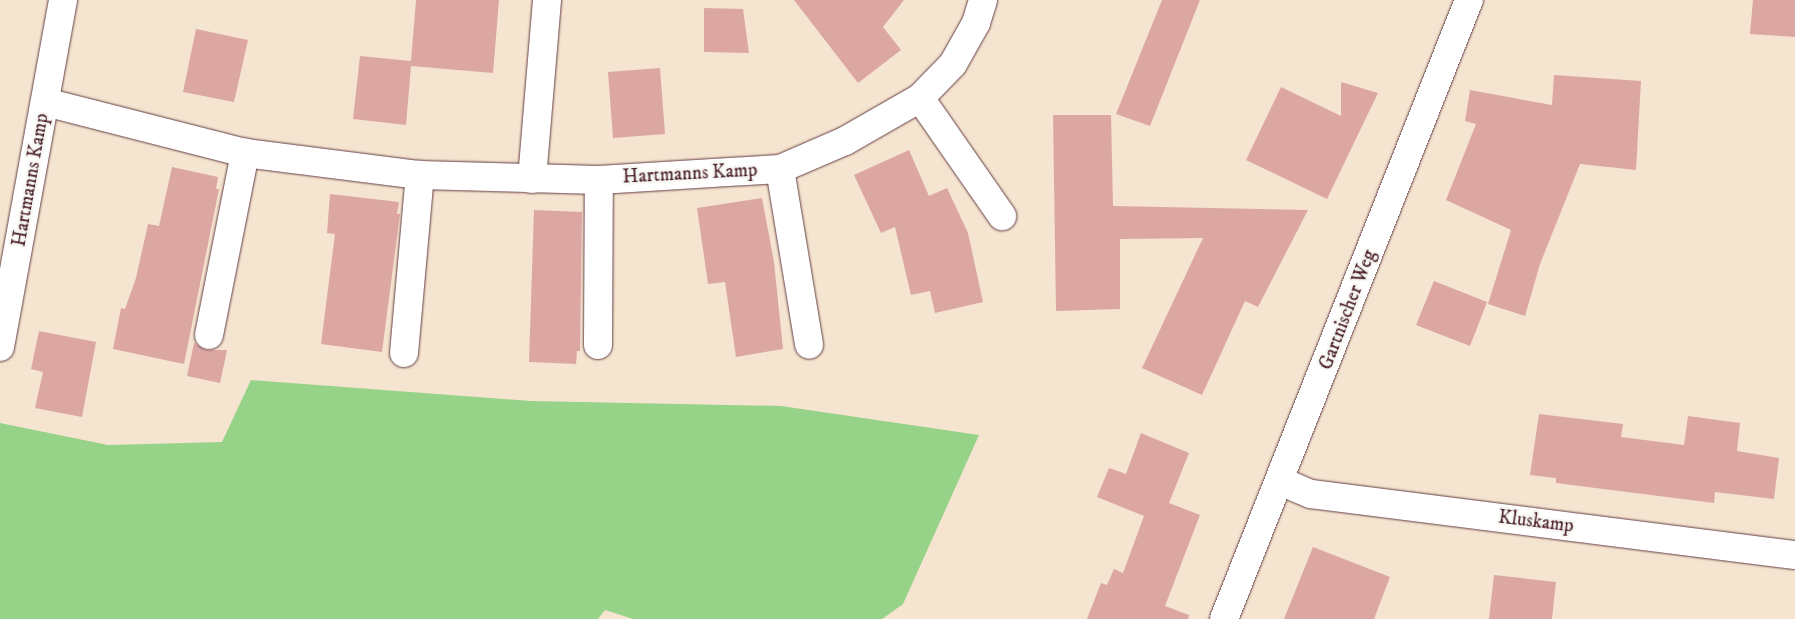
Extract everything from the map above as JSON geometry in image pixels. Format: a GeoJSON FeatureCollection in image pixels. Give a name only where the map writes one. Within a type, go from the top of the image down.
{"type":"FeatureCollection","features":[{"type":"Feature","properties":{"kind":"street","name":"Hartmanns Kamp"},"geometry":{"type":"LineString","coordinates":[[0,347],[63,0]]}},
{"type":"Feature","properties":{"kind":"street"},"geometry":{"type":"LineString","coordinates":[[532,179],[547,0]]}},
{"type":"Feature","properties":{"kind":"street","name":"Hartmanns Kamp"},"geometry":{"type":"LineString","coordinates":[[45,102],[245,153],[420,175],[600,180],[780,169],[844,140],[920,98],[953,64],[976,23],[983,0]]}},
{"type":"Feature","properties":{"kind":"street","name":"Gartnischer Weg"},"geometry":{"type":"LineString","coordinates":[[1224,619],[1469,0]]}},
{"type":"Feature","properties":{"kind":"street"},"geometry":{"type":"LineString","coordinates":[[920,98],[1002,216]]}},
{"type":"Feature","properties":{"kind":"street"},"geometry":{"type":"LineString","coordinates":[[209,335],[245,153]]}},
{"type":"Feature","properties":{"kind":"street","name":"Hartmanns Kamp"},"geometry":{"type":"LineString","coordinates":[[780,169],[809,345]]}},
{"type":"Feature","properties":{"kind":"street"},"geometry":{"type":"LineString","coordinates":[[404,353],[420,175]]}},
{"type":"Feature","properties":{"kind":"street","name":"Hartmanns Kamp"},"geometry":{"type":"LineString","coordinates":[[598,345],[600,180]]}},
{"type":"Feature","properties":{"kind":"street","name":"Kluskamp"},"geometry":{"type":"LineString","coordinates":[[1280,481],[1311,494],[1795,555]]}},
{"type":"Feature","properties":{"kind":"green space"},"geometry":{"type":"Polygon","coordinates":[[[251,380],[531,401],[781,406],[979,435],[903,604],[882,619],[633,619],[605,610],[598,619],[0,619],[0,423],[108,445],[222,442],[251,380]]]}},
{"type":"Feature","properties":{"kind":"building"},"geometry":{"type":"Polygon","coordinates":[[[416,0],[499,0],[493,73],[411,66],[406,125],[353,119],[360,56],[411,61],[416,0]]]}},
{"type":"Feature","properties":{"kind":"building"},"geometry":{"type":"Polygon","coordinates":[[[794,0],[904,0],[883,27],[901,50],[858,83],[794,0]]]}},
{"type":"Feature","properties":{"kind":"building"},"geometry":{"type":"Polygon","coordinates":[[[1162,0],[1200,0],[1150,126],[1116,114],[1162,0]]]}},
{"type":"Feature","properties":{"kind":"building"},"geometry":{"type":"Polygon","coordinates":[[[1753,0],[1795,0],[1795,37],[1750,34],[1753,0]]]}},
{"type":"Feature","properties":{"kind":"building"},"geometry":{"type":"Polygon","coordinates":[[[704,8],[743,9],[749,53],[704,52],[704,8]]]}},
{"type":"Feature","properties":{"kind":"building"},"geometry":{"type":"Polygon","coordinates":[[[196,29],[248,40],[234,102],[183,92],[196,29]]]}},
{"type":"Feature","properties":{"kind":"building"},"geometry":{"type":"Polygon","coordinates":[[[660,68],[665,134],[613,138],[608,72],[660,68]]]}},
{"type":"Feature","properties":{"kind":"building"},"geometry":{"type":"Polygon","coordinates":[[[1554,75],[1641,81],[1636,170],[1580,164],[1540,264],[1525,316],[1488,304],[1511,230],[1446,200],[1476,124],[1465,121],[1470,90],[1552,105],[1554,75]]]}},
{"type":"Feature","properties":{"kind":"building"},"geometry":{"type":"Polygon","coordinates":[[[1341,82],[1378,93],[1327,199],[1246,160],[1281,87],[1341,116],[1341,82]]]}},
{"type":"Feature","properties":{"kind":"building"},"geometry":{"type":"Polygon","coordinates":[[[1053,115],[1111,115],[1113,206],[1308,210],[1258,307],[1245,301],[1202,395],[1142,368],[1203,238],[1120,239],[1120,309],[1056,311],[1053,115]]]}},
{"type":"Feature","properties":{"kind":"building"},"geometry":{"type":"Polygon","coordinates":[[[909,150],[929,196],[947,188],[968,233],[983,302],[935,313],[930,291],[911,295],[895,227],[881,233],[854,175],[909,150]]]}},
{"type":"Feature","properties":{"kind":"building"},"geometry":{"type":"Polygon","coordinates":[[[172,167],[218,177],[216,189],[219,189],[184,364],[113,349],[121,308],[125,309],[136,278],[148,224],[159,226],[172,167]]]}},
{"type":"Feature","properties":{"kind":"building"},"geometry":{"type":"Polygon","coordinates":[[[330,194],[399,202],[397,214],[400,214],[382,352],[321,344],[335,234],[327,233],[330,194]]]}},
{"type":"Feature","properties":{"kind":"building"},"geometry":{"type":"Polygon","coordinates":[[[762,198],[774,262],[783,349],[736,357],[725,282],[708,284],[697,208],[762,198]]]}},
{"type":"Feature","properties":{"kind":"building"},"geometry":{"type":"Polygon","coordinates":[[[534,210],[582,212],[580,351],[577,351],[576,364],[529,362],[534,210]]]}},
{"type":"Feature","properties":{"kind":"building"},"geometry":{"type":"Polygon","coordinates":[[[1434,281],[1487,302],[1470,346],[1416,325],[1434,281]]]}},
{"type":"Feature","properties":{"kind":"building"},"geometry":{"type":"Polygon","coordinates":[[[39,331],[96,342],[82,417],[35,408],[43,372],[31,369],[39,331]]]}},
{"type":"Feature","properties":{"kind":"building"},"geometry":{"type":"Polygon","coordinates":[[[194,343],[206,350],[227,350],[220,383],[187,376],[194,343]]]}},
{"type":"Feature","properties":{"kind":"building"},"geometry":{"type":"Polygon","coordinates":[[[1539,414],[1623,424],[1621,437],[1684,445],[1688,416],[1740,423],[1737,451],[1779,458],[1774,499],[1715,492],[1714,503],[1556,483],[1556,478],[1530,475],[1539,414]]]}},
{"type":"Feature","properties":{"kind":"building"},"geometry":{"type":"Polygon","coordinates":[[[1141,433],[1189,453],[1169,503],[1200,515],[1165,606],[1189,615],[1188,619],[1087,619],[1101,583],[1107,585],[1114,569],[1123,573],[1144,516],[1097,497],[1109,468],[1126,474],[1141,433]]]}},
{"type":"Feature","properties":{"kind":"building"},"geometry":{"type":"Polygon","coordinates":[[[1313,547],[1390,577],[1374,619],[1284,619],[1313,547]]]}},
{"type":"Feature","properties":{"kind":"building"},"geometry":{"type":"Polygon","coordinates":[[[1494,575],[1556,582],[1552,619],[1489,619],[1494,575]]]}}]}
